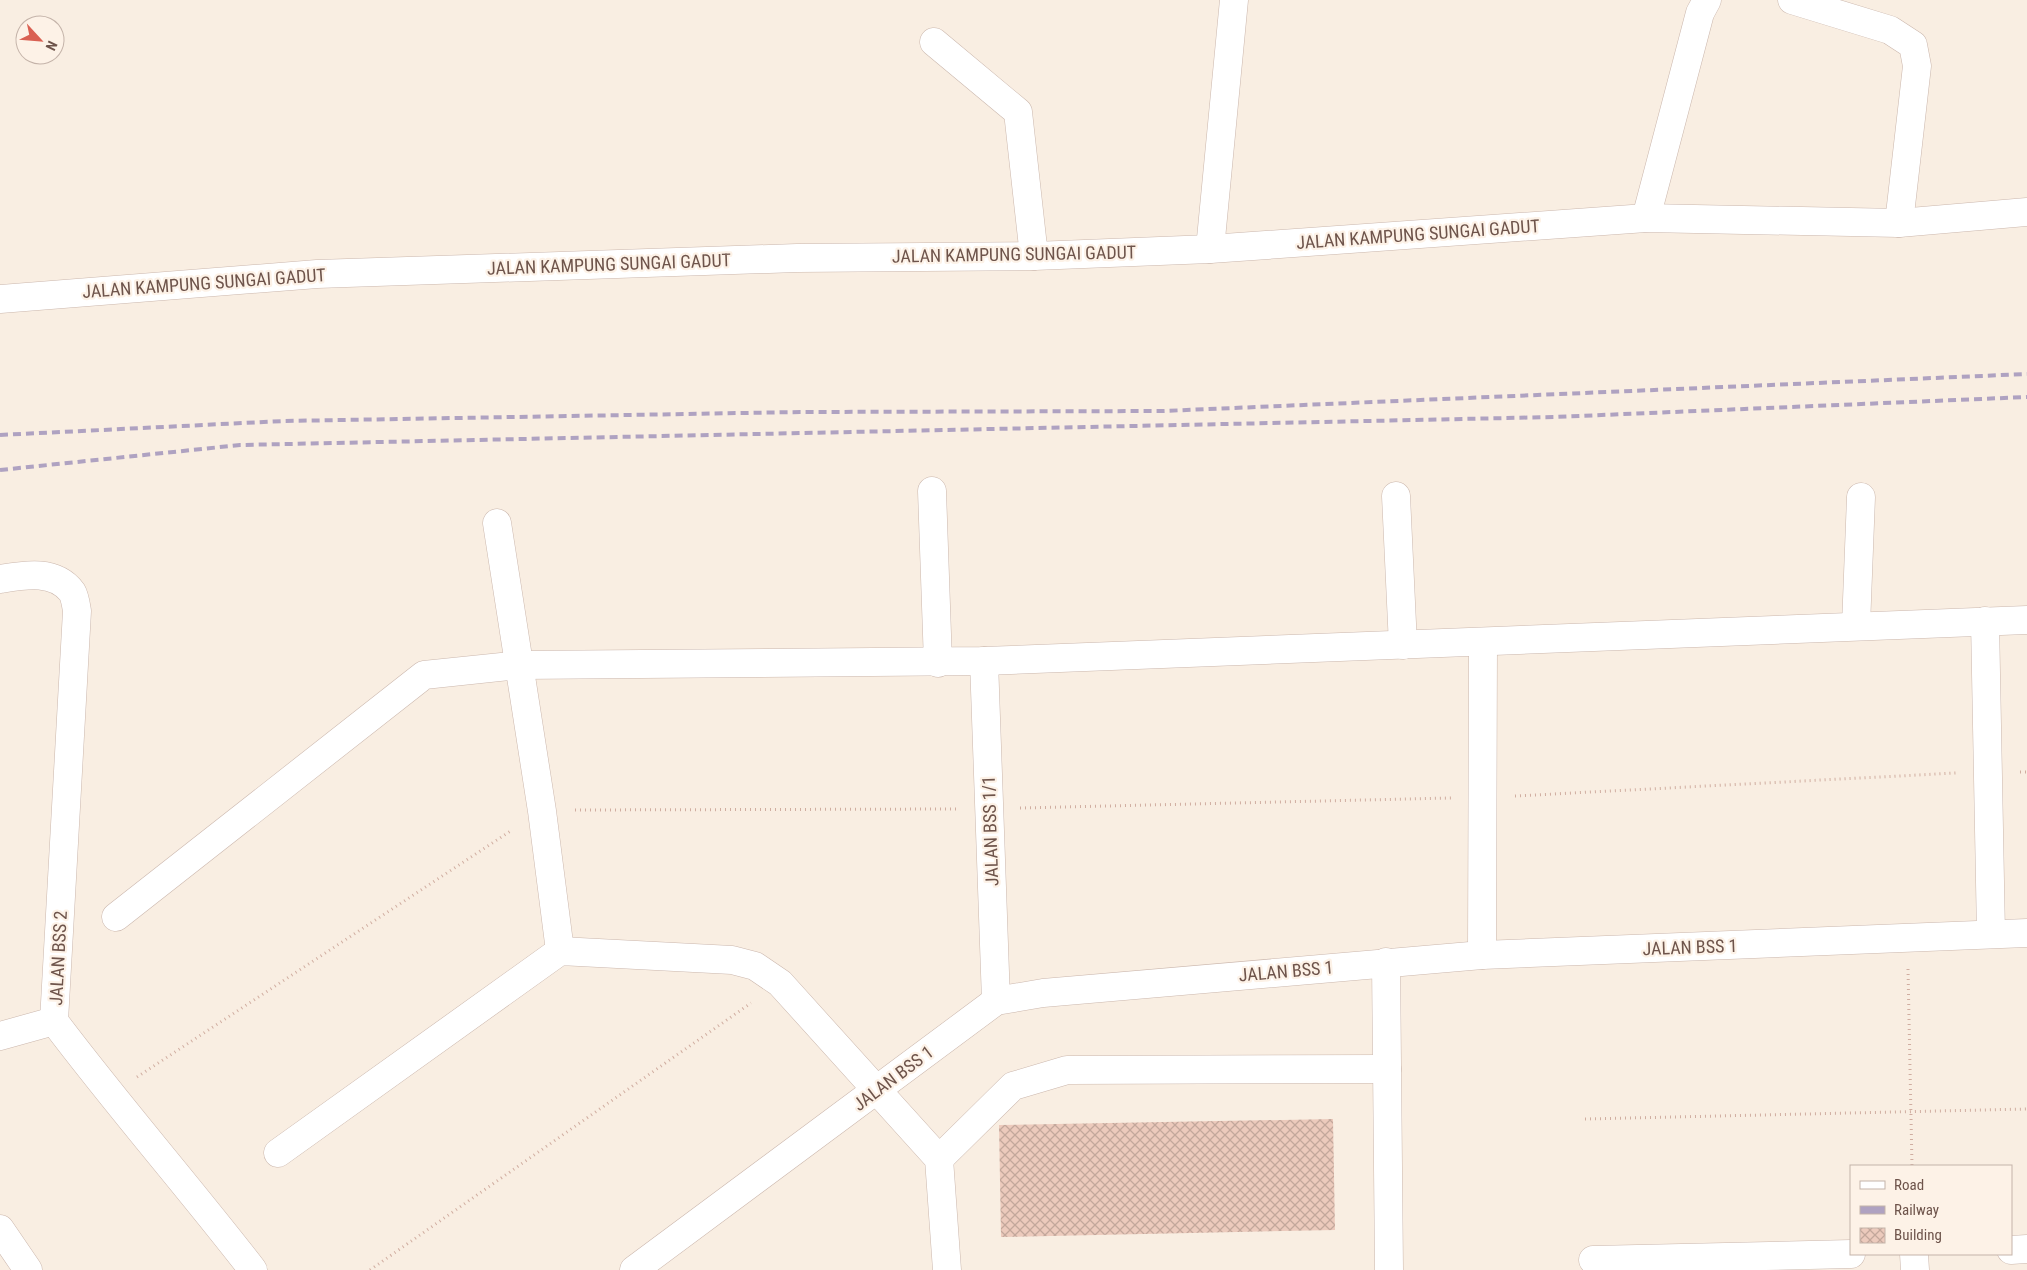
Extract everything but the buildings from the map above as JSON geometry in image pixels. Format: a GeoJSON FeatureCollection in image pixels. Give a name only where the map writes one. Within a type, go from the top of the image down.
{"type":"FeatureCollection","features":[{"type":"Feature","properties":{"kind":"street"},"geometry":{"type":"LineString","coordinates":[[1210,248],[1234,0]]}},
{"type":"Feature","properties":{"kind":"street"},"geometry":{"type":"LineString","coordinates":[[1646,218],[1700,13],[1707,0]]}},
{"type":"Feature","properties":{"kind":"street"},"geometry":{"type":"LineString","coordinates":[[1792,0],[1890,30],[1913,45],[1917,66],[1899,223]]}},
{"type":"Feature","properties":{"kind":"street"},"geometry":{"type":"LineString","coordinates":[[934,42],[1018,112],[1034,256]]}},
{"type":"Feature","properties":{"kind":"street","name":"JALAN KAMPUNG SUNGAI GADUT"},"geometry":{"type":"LineString","coordinates":[[0,299],[317,274],[797,258],[1034,256],[1210,248],[1646,218],[1899,223],[2027,212]]}},
{"type":"Feature","properties":{"kind":"street"},"geometry":{"type":"LineString","coordinates":[[932,491],[938,663]]}},
{"type":"Feature","properties":{"kind":"street"},"geometry":{"type":"LineString","coordinates":[[1396,496],[1403,645]]}},
{"type":"Feature","properties":{"kind":"street"},"geometry":{"type":"LineString","coordinates":[[1856,626],[1861,497]]}},
{"type":"Feature","properties":{"kind":"street"},"geometry":{"type":"LineString","coordinates":[[497,523],[542,811],[560,951]]}},
{"type":"Feature","properties":{"kind":"street","name":"JALAN BSS 2"},"geometry":{"type":"LineString","coordinates":[[0,579],[31,574],[61,582],[73,593],[78,611],[54,1021],[110,1095],[202,1203],[253,1270]]}},
{"type":"Feature","properties":{"kind":"street"},"geometry":{"type":"LineString","coordinates":[[116,917],[424,675],[520,665],[984,662],[2027,620]]}},
{"type":"Feature","properties":{"kind":"street"},"geometry":{"type":"LineString","coordinates":[[1986,621],[1990,934]]}},
{"type":"Feature","properties":{"kind":"street"},"geometry":{"type":"LineString","coordinates":[[1482,955],[1483,642]]}},
{"type":"Feature","properties":{"kind":"street","name":"JALAN BSS 1/1"},"geometry":{"type":"LineString","coordinates":[[984,662],[996,1001]]}},
{"type":"Feature","properties":{"kind":"street","name":"JALAN BSS 1"},"geometry":{"type":"LineString","coordinates":[[634,1270],[996,1001],[1043,993],[1482,955],[2027,933]]}},
{"type":"Feature","properties":{"kind":"street"},"geometry":{"type":"LineString","coordinates":[[278,1153],[560,951],[732,960],[754,966],[780,983],[939,1159],[947,1270]]}},
{"type":"Feature","properties":{"kind":"street"},"geometry":{"type":"LineString","coordinates":[[1386,962],[1389,1270]]}},
{"type":"Feature","properties":{"kind":"street"},"geometry":{"type":"LineString","coordinates":[[0,1036],[54,1021]]}},
{"type":"Feature","properties":{"kind":"street"},"geometry":{"type":"LineString","coordinates":[[939,1159],[1013,1086],[1066,1070],[1387,1070]]}},
{"type":"Feature","properties":{"kind":"street"},"geometry":{"type":"LineString","coordinates":[[0,1229],[28,1270]]}},
{"type":"Feature","properties":{"kind":"street"},"geometry":{"type":"LineString","coordinates":[[2012,1250],[2027,1249]]}},
{"type":"Feature","properties":{"kind":"street"},"geometry":{"type":"LineString","coordinates":[[1593,1260],[1850,1254]]}},
{"type":"Feature","properties":{"kind":"street"},"geometry":{"type":"LineString","coordinates":[[1914,1255],[1915,1270]]}},
{"type":"Feature","properties":{"kind":"path"},"geometry":{"type":"LineString","coordinates":[[110,1095],[542,811],[989,809],[1483,797],[1988,772],[2027,772]]}},
{"type":"Feature","properties":{"kind":"path"},"geometry":{"type":"LineString","coordinates":[[1908,938],[1912,1165]]}},
{"type":"Feature","properties":{"kind":"path"},"geometry":{"type":"LineString","coordinates":[[370,1270],[780,983]]}},
{"type":"Feature","properties":{"kind":"path"},"geometry":{"type":"LineString","coordinates":[[1586,1119],[2027,1109]]}},
{"type":"Feature","properties":{"kind":"railway"},"geometry":{"type":"LineString","coordinates":[[0,435],[284,421],[800,412],[1163,411],[2027,374]]}},
{"type":"Feature","properties":{"kind":"railway"},"geometry":{"type":"LineString","coordinates":[[0,470],[240,445],[1555,417],[2027,397]]}}]}
